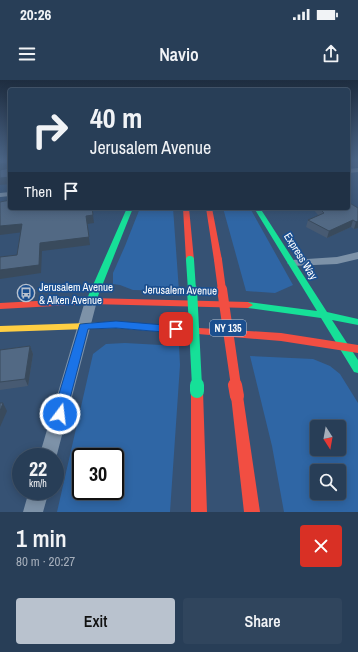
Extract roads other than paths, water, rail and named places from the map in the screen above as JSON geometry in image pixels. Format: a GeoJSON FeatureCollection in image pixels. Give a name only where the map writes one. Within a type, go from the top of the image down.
{"type":"FeatureCollection","features":[{"type":"Feature","properties":{"kind":"main road"},"geometry":{"type":"LineString","coordinates":[[91,301],[129,210]]}},
{"type":"Feature","properties":{"kind":"main road","name":"NY 135"},"geometry":{"type":"LineString","coordinates":[[186,210],[196,391],[199,512]]}},
{"type":"Feature","properties":{"kind":"main road","name":"NY 135"},"geometry":{"type":"LineString","coordinates":[[209,210],[218,260],[252,512]]}},
{"type":"Feature","properties":{"kind":"main road","name":"Express Way"},"geometry":{"type":"LineString","coordinates":[[258,210],[358,369]]}},
{"type":"Feature","properties":{"kind":"main road","name":"Jerusalem Avenue"},"geometry":{"type":"LineString","coordinates":[[0,306],[91,301],[244,304],[325,315],[358,322]]}},
{"type":"Feature","properties":{"kind":"main road"},"geometry":{"type":"LineString","coordinates":[[0,329],[116,325],[281,337],[358,349]]}},
{"type":"Feature","properties":{"kind":"street"},"geometry":{"type":"LineString","coordinates":[[292,263],[357,259]]}},
{"type":"Feature","properties":{"kind":"street"},"geometry":{"type":"LineString","coordinates":[[50,448],[91,301]]}},
{"type":"Feature","properties":{"kind":"street"},"geometry":{"type":"LineString","coordinates":[[33,512],[36,500]]}},
{"type":"Feature","properties":{"kind":"place","name":"Jerusalem Avenue & Alken Avenue"},"geometry":{"type":"Point","coordinates":[26,293]}}]}
